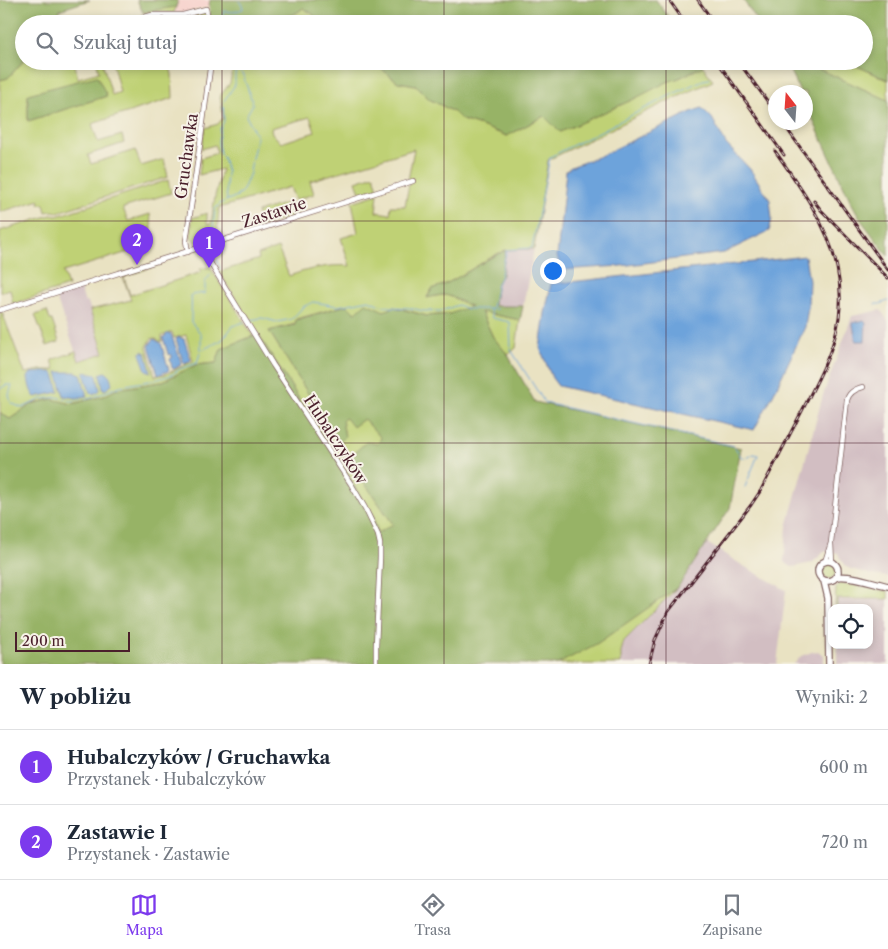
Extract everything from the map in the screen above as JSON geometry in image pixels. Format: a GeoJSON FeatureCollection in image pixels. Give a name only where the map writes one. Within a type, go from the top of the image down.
{"type":"FeatureCollection","features":[{"type":"Feature","properties":{"kind":"street"},"geometry":{"type":"LineString","coordinates":[[152,15],[183,15],[206,9],[207,15]]}},
{"type":"Feature","properties":{"kind":"street","name":"Gruchawka"},"geometry":{"type":"LineString","coordinates":[[188,252],[186,241],[210,70]]}},
{"type":"Feature","properties":{"kind":"street","name":"Zastawie"},"geometry":{"type":"LineString","coordinates":[[0,310],[413,181]]}},
{"type":"Feature","properties":{"kind":"street","name":"Hubalczyków"},"geometry":{"type":"LineString","coordinates":[[200,248],[273,365],[351,484],[375,529],[380,544],[376,664]]}},
{"type":"Feature","properties":{"kind":"street"},"geometry":{"type":"LineString","coordinates":[[863,387],[852,391],[847,400],[831,542],[832,562],[842,572],[888,582]]}},
{"type":"Feature","properties":{"kind":"street"},"geometry":{"type":"LineString","coordinates":[[825,562],[831,542]]}},
{"type":"Feature","properties":{"kind":"street"},"geometry":{"type":"LineString","coordinates":[[829,664],[828,598],[824,580],[818,572],[820,565],[825,562],[832,562]]}},
{"type":"Feature","properties":{"kind":"street"},"geometry":{"type":"LineString","coordinates":[[828,598],[838,570]]}},
{"type":"Feature","properties":{"kind":"street"},"geometry":{"type":"LineString","coordinates":[[824,580],[840,576],[888,586]]}},
{"type":"Feature","properties":{"kind":"shaded area"},"geometry":{"type":"Polygon","coordinates":[[[178,0],[210,0],[209,7],[184,13],[174,13],[178,0]]]}},
{"type":"Feature","properties":{"kind":"shaded area"},"geometry":{"type":"Polygon","coordinates":[[[534,249],[523,306],[494,307],[496,289],[502,275],[506,250],[534,249]]]}},
{"type":"Feature","properties":{"kind":"shaded area"},"geometry":{"type":"Polygon","coordinates":[[[80,287],[85,303],[88,302],[104,353],[79,361],[55,295],[80,287]]]}},
{"type":"Feature","properties":{"kind":"shaded area"},"geometry":{"type":"Polygon","coordinates":[[[881,310],[888,321],[888,577],[872,575],[848,568],[838,553],[823,551],[812,563],[792,567],[784,562],[787,527],[823,395],[852,316],[881,310]]]}},
{"type":"Feature","properties":{"kind":"shaded area"},"geometry":{"type":"Polygon","coordinates":[[[707,543],[786,590],[777,664],[621,664],[621,652],[624,641],[678,587],[707,543]]]}},
{"type":"Feature","properties":{"kind":"shaded area"},"geometry":{"type":"Polygon","coordinates":[[[837,599],[888,599],[888,664],[837,664],[837,649],[873,649],[873,604],[837,604],[837,599]]]}},
{"type":"Feature","properties":{"kind":"shaded area"},"geometry":{"type":"Polygon","coordinates":[[[818,651],[824,656],[824,664],[794,664],[801,656],[818,651]]]}},
{"type":"Feature","properties":{"kind":"green space"},"geometry":{"type":"Polygon","coordinates":[[[0,0],[90,0],[59,10],[60,15],[15,15],[15,70],[8,78],[0,80],[0,0]]]}},
{"type":"Feature","properties":{"kind":"green space"},"geometry":{"type":"Polygon","coordinates":[[[137,0],[178,0],[174,13],[156,12],[144,15],[137,0]]]}},
{"type":"Feature","properties":{"kind":"green space"},"geometry":{"type":"Polygon","coordinates":[[[137,0],[178,0],[176,7],[143,12],[137,0]]]}},
{"type":"Feature","properties":{"kind":"green space"},"geometry":{"type":"Polygon","coordinates":[[[210,0],[656,0],[667,15],[313,15],[303,8],[292,15],[210,15],[210,0]]]}},
{"type":"Feature","properties":{"kind":"green space"},"geometry":{"type":"Polygon","coordinates":[[[743,0],[888,0],[888,80],[866,70],[873,70],[873,15],[754,15],[743,0]]]}},
{"type":"Feature","properties":{"kind":"green space"},"geometry":{"type":"Polygon","coordinates":[[[303,8],[314,15],[282,15],[297,13],[303,8]]]}},
{"type":"Feature","properties":{"kind":"green space"},"geometry":{"type":"Polygon","coordinates":[[[201,12],[206,13],[206,15],[194,15],[201,12]]]}},
{"type":"Feature","properties":{"kind":"green space"},"geometry":{"type":"Polygon","coordinates":[[[15,70],[76,70],[78,78],[99,72],[98,70],[105,70],[112,95],[120,92],[114,70],[171,70],[173,98],[92,124],[98,142],[122,135],[124,143],[88,155],[91,164],[135,150],[141,166],[164,159],[168,177],[58,212],[46,212],[44,204],[39,204],[40,200],[0,212],[0,80],[8,78],[15,70]],[[28,95],[28,121],[107,96],[28,95]]]}},
{"type":"Feature","properties":{"kind":"green space"},"geometry":{"type":"Polygon","coordinates":[[[232,70],[383,70],[398,82],[416,85],[429,99],[454,112],[462,120],[507,136],[544,116],[667,82],[695,70],[706,70],[713,81],[548,160],[534,249],[506,250],[445,285],[432,289],[427,297],[445,295],[473,306],[450,314],[427,316],[403,309],[355,314],[347,305],[296,319],[295,324],[269,331],[339,443],[345,437],[342,420],[346,417],[364,419],[382,438],[378,444],[348,459],[393,524],[379,542],[373,516],[219,272],[259,259],[258,255],[278,248],[289,276],[319,268],[350,266],[341,238],[358,233],[352,202],[378,194],[376,212],[390,214],[391,206],[405,206],[409,184],[413,179],[408,180],[414,149],[310,181],[314,194],[295,200],[290,187],[219,208],[217,241],[206,244],[200,243],[191,237],[192,218],[207,213],[207,224],[211,224],[215,196],[222,169],[199,175],[201,158],[217,153],[215,145],[201,149],[205,128],[218,124],[223,118],[220,96],[230,83],[232,70]],[[310,117],[271,128],[272,133],[281,143],[315,132],[310,117]]]}},
{"type":"Feature","properties":{"kind":"green space"},"geometry":{"type":"Polygon","coordinates":[[[383,70],[695,70],[560,132],[544,116],[507,136],[462,120],[454,112],[429,99],[416,85],[398,82],[383,70]]]}},
{"type":"Feature","properties":{"kind":"green space"},"geometry":{"type":"Polygon","coordinates":[[[789,70],[821,70],[888,100],[888,256],[861,220],[813,120],[813,85],[797,85],[789,70]]]}},
{"type":"Feature","properties":{"kind":"green space"},"geometry":{"type":"Polygon","coordinates":[[[821,70],[866,70],[888,80],[888,100],[821,70]]]}},
{"type":"Feature","properties":{"kind":"green space"},"geometry":{"type":"Polygon","coordinates":[[[97,76],[107,96],[28,121],[28,94],[97,76]]]}},
{"type":"Feature","properties":{"kind":"green space"},"geometry":{"type":"Polygon","coordinates":[[[374,175],[378,189],[361,195],[356,181],[374,175]]]}},
{"type":"Feature","properties":{"kind":"green space"},"geometry":{"type":"Polygon","coordinates":[[[168,180],[171,193],[123,208],[128,221],[150,214],[152,229],[147,231],[151,245],[63,272],[68,286],[13,304],[10,289],[0,292],[0,231],[51,215],[57,216],[168,180]]]}},
{"type":"Feature","properties":{"kind":"green space"},"geometry":{"type":"Polygon","coordinates":[[[290,202],[295,215],[260,226],[257,212],[290,202]]]}},
{"type":"Feature","properties":{"kind":"green space"},"geometry":{"type":"Polygon","coordinates":[[[506,250],[502,275],[496,289],[494,306],[523,306],[520,320],[481,312],[493,337],[508,355],[535,402],[741,448],[730,508],[678,587],[598,643],[558,664],[0,664],[0,413],[10,419],[32,404],[52,399],[72,404],[104,396],[117,389],[161,382],[196,365],[216,363],[221,349],[258,334],[373,516],[378,533],[393,524],[348,459],[366,442],[378,444],[381,438],[364,419],[353,427],[346,418],[342,420],[345,437],[339,443],[269,331],[295,325],[296,320],[347,305],[355,313],[366,303],[384,311],[394,307],[427,316],[450,314],[471,306],[444,295],[427,298],[432,289],[451,281],[506,250]]]}},
{"type":"Feature","properties":{"kind":"green space"},"geometry":{"type":"Polygon","coordinates":[[[161,261],[161,264],[124,277],[130,295],[202,272],[200,269],[210,267],[253,336],[221,349],[216,363],[196,365],[161,382],[117,389],[104,396],[72,404],[51,399],[32,404],[10,419],[0,413],[0,312],[2,312],[25,373],[55,370],[52,360],[76,351],[79,361],[104,353],[90,310],[131,300],[122,274],[161,261]],[[172,332],[162,336],[161,342],[154,338],[151,339],[147,347],[155,376],[166,374],[193,361],[186,335],[174,338],[172,332]]]}},
{"type":"Feature","properties":{"kind":"green space"},"geometry":{"type":"Polygon","coordinates":[[[47,311],[59,342],[47,346],[35,315],[47,311]]]}},
{"type":"Feature","properties":{"kind":"green space"},"geometry":{"type":"Polygon","coordinates":[[[481,311],[520,320],[516,348],[508,355],[493,337],[481,311]]]}},
{"type":"Feature","properties":{"kind":"green space"},"geometry":{"type":"Polygon","coordinates":[[[828,563],[834,565],[836,571],[834,577],[828,579],[822,577],[820,571],[822,565],[828,563]]]}},
{"type":"Feature","properties":{"kind":"green space"},"geometry":{"type":"Polygon","coordinates":[[[841,583],[865,586],[888,591],[888,599],[837,599],[837,604],[835,604],[836,588],[841,583]]]}},
{"type":"Feature","properties":{"kind":"green space"},"geometry":{"type":"Polygon","coordinates":[[[678,587],[624,641],[621,652],[621,664],[549,664],[678,587]]]}},
{"type":"Feature","properties":{"kind":"water"},"geometry":{"type":"Polygon","coordinates":[[[702,108],[712,118],[726,144],[750,169],[770,200],[772,219],[769,231],[724,253],[621,266],[562,270],[557,256],[566,171],[571,167],[600,156],[702,108]]]}},
{"type":"Feature","properties":{"kind":"water"},"geometry":{"type":"Polygon","coordinates":[[[805,256],[809,281],[805,327],[774,393],[754,430],[558,386],[552,378],[540,348],[551,284],[805,256]]]}},
{"type":"Feature","properties":{"kind":"water"},"geometry":{"type":"Polygon","coordinates":[[[864,320],[866,322],[865,341],[856,341],[853,323],[864,320]]]}},
{"type":"Feature","properties":{"kind":"water"},"geometry":{"type":"Polygon","coordinates":[[[168,333],[171,334],[182,364],[174,369],[170,359],[172,355],[168,354],[163,338],[168,333]]]}},
{"type":"Feature","properties":{"kind":"water"},"geometry":{"type":"Polygon","coordinates":[[[179,337],[184,339],[191,360],[185,364],[176,339],[179,337]]]}},
{"type":"Feature","properties":{"kind":"water"},"geometry":{"type":"Polygon","coordinates":[[[154,339],[161,343],[169,370],[158,375],[149,346],[154,339]]]}},
{"type":"Feature","properties":{"kind":"water"},"geometry":{"type":"Polygon","coordinates":[[[142,351],[146,353],[151,372],[146,370],[140,354],[142,351]]]}},
{"type":"Feature","properties":{"kind":"water"},"geometry":{"type":"Polygon","coordinates":[[[52,372],[54,374],[59,392],[35,397],[33,395],[28,377],[31,373],[52,372]]]}},
{"type":"Feature","properties":{"kind":"water"},"geometry":{"type":"Polygon","coordinates":[[[57,372],[76,372],[81,374],[87,396],[76,398],[64,396],[57,372]]]}},
{"type":"Feature","properties":{"kind":"water"},"geometry":{"type":"Polygon","coordinates":[[[84,372],[97,376],[100,390],[98,392],[90,393],[84,372]]]}},
{"type":"Feature","properties":{"kind":"water"},"geometry":{"type":"Polygon","coordinates":[[[105,372],[110,376],[112,385],[105,390],[103,389],[100,374],[105,372]]]}},
{"type":"Feature","properties":{"kind":"waterway"},"geometry":{"type":"LineString","coordinates":[[223,15],[224,11],[233,12],[243,9],[238,0]]}},
{"type":"Feature","properties":{"kind":"waterway"},"geometry":{"type":"LineString","coordinates":[[227,200],[227,172],[223,157],[220,154],[218,142],[220,129],[224,121],[223,102],[235,85],[236,70]]}},
{"type":"Feature","properties":{"kind":"waterway"},"geometry":{"type":"LineString","coordinates":[[212,238],[215,209],[221,203],[237,196],[243,190],[250,173],[257,137],[246,116],[253,104],[243,75],[238,70]]}},
{"type":"Feature","properties":{"kind":"waterway"},"geometry":{"type":"LineString","coordinates":[[502,269],[507,250],[532,248],[550,157],[673,94],[709,79]]}},
{"type":"Feature","properties":{"kind":"waterway"},"geometry":{"type":"LineString","coordinates":[[214,252],[220,269]]}},
{"type":"Feature","properties":{"kind":"waterway"},"geometry":{"type":"LineString","coordinates":[[492,308],[502,270]]}},
{"type":"Feature","properties":{"kind":"waterway"},"geometry":{"type":"LineString","coordinates":[[0,389],[6,385],[12,385],[9,395],[11,403],[22,408],[41,399],[57,397],[71,401],[91,398],[120,386],[155,380],[171,375],[180,369],[197,363],[201,350],[201,334],[191,322],[191,295],[205,293],[205,282],[211,274]]}},
{"type":"Feature","properties":{"kind":"waterway"},"geometry":{"type":"LineString","coordinates":[[250,320],[262,318],[277,322],[292,319],[303,307],[313,302],[338,306],[369,300],[380,305],[424,311],[441,311],[458,305],[467,309],[497,309]]}},
{"type":"Feature","properties":{"kind":"waterway"},"geometry":{"type":"LineString","coordinates":[[875,304],[888,301]]}},
{"type":"Feature","properties":{"kind":"waterway"},"geometry":{"type":"LineString","coordinates":[[490,309],[492,318],[510,322],[511,350],[545,403],[734,446],[742,458],[744,458]]}},
{"type":"Feature","properties":{"kind":"waterway"},"geometry":{"type":"LineString","coordinates":[[202,350],[222,340],[233,326],[244,322]]}},
{"type":"Feature","properties":{"kind":"waterway"},"geometry":{"type":"LineString","coordinates":[[745,487],[758,455],[754,454],[747,458]]}},
{"type":"Feature","properties":{"kind":"railway"},"geometry":{"type":"LineString","coordinates":[[669,0],[680,15]]}},
{"type":"Feature","properties":{"kind":"railway"},"geometry":{"type":"LineString","coordinates":[[698,0],[709,15]]}},
{"type":"Feature","properties":{"kind":"railway"},"geometry":{"type":"LineString","coordinates":[[723,70],[784,155]]}},
{"type":"Feature","properties":{"kind":"railway"},"geometry":{"type":"LineString","coordinates":[[745,70],[768,102]]}},
{"type":"Feature","properties":{"kind":"railway"},"geometry":{"type":"LineString","coordinates":[[788,130],[888,270]]}},
{"type":"Feature","properties":{"kind":"railway"},"geometry":{"type":"LineString","coordinates":[[649,664],[655,640],[668,612],[761,490],[820,375],[834,342],[838,325],[840,288],[833,253],[812,207],[775,151]]}},
{"type":"Feature","properties":{"kind":"railway"},"geometry":{"type":"LineString","coordinates":[[814,201],[888,278]]}},
{"type":"Feature","properties":{"kind":"place","name":"Zastawie I"},"geometry":{"type":"Point","coordinates":[137,265]}},
{"type":"Feature","properties":{"kind":"place","name":"Hubalczyków / Gruchawka"},"geometry":{"type":"Point","coordinates":[209,268]}}]}
